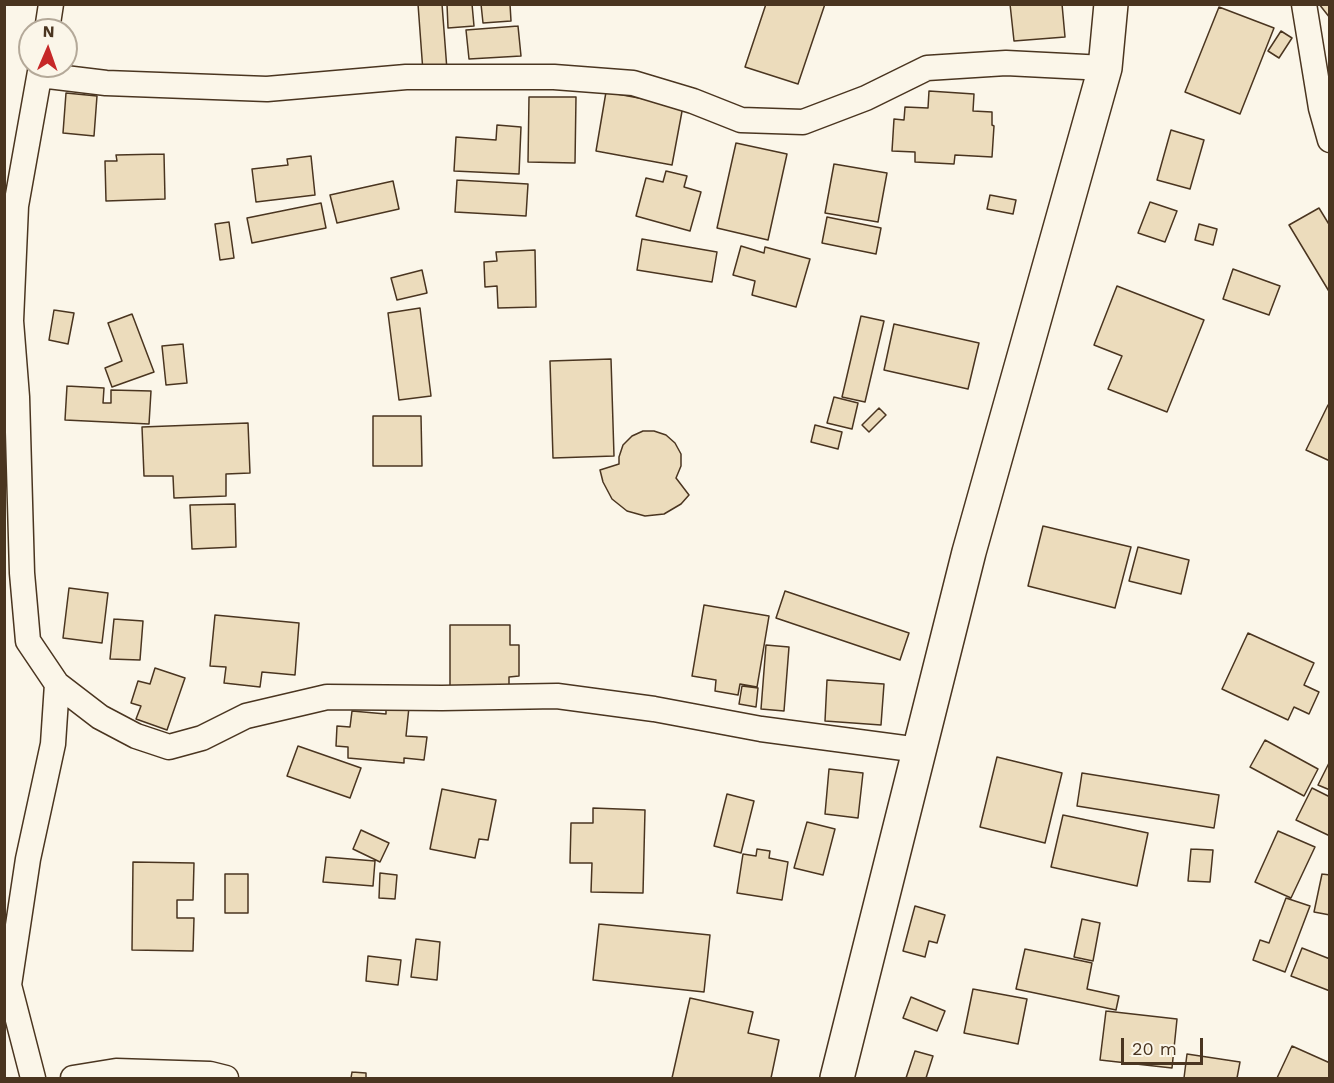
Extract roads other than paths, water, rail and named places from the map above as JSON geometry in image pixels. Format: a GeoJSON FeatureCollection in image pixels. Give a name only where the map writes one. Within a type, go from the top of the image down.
{"type":"FeatureCollection","features":[{"type":"Feature","properties":{"kind":"main road"},"geometry":{"type":"LineString","coordinates":[[837,1078],[975,530],[1105,68],[1111,4]]}},
{"type":"Feature","properties":{"kind":"street"},"geometry":{"type":"LineString","coordinates":[[1304,4],[1321,108],[1329,140]]}},
{"type":"Feature","properties":{"kind":"street"},"geometry":{"type":"LineString","coordinates":[[78,77],[106,83],[267,89],[406,77],[554,77],[633,83],[693,101],[741,120],[803,122],[866,98],[927,68],[1006,63],[1105,68]]}},
{"type":"Feature","properties":{"kind":"street"},"geometry":{"type":"LineString","coordinates":[[39,78],[16,206],[11,321],[11,397],[28,641],[57,684],[100,717],[136,736],[169,747],[202,738],[246,716],[327,697],[557,696],[654,709],[761,729],[919,750]]}},
{"type":"Feature","properties":{"kind":"street"},"geometry":{"type":"LineString","coordinates":[[33,1078],[9,985],[28,859],[53,744],[57,684]]}},
{"type":"Feature","properties":{"kind":"street"},"geometry":{"type":"LineString","coordinates":[[74,1078],[116,1071],[210,1074],[226,1078]]}}]}
